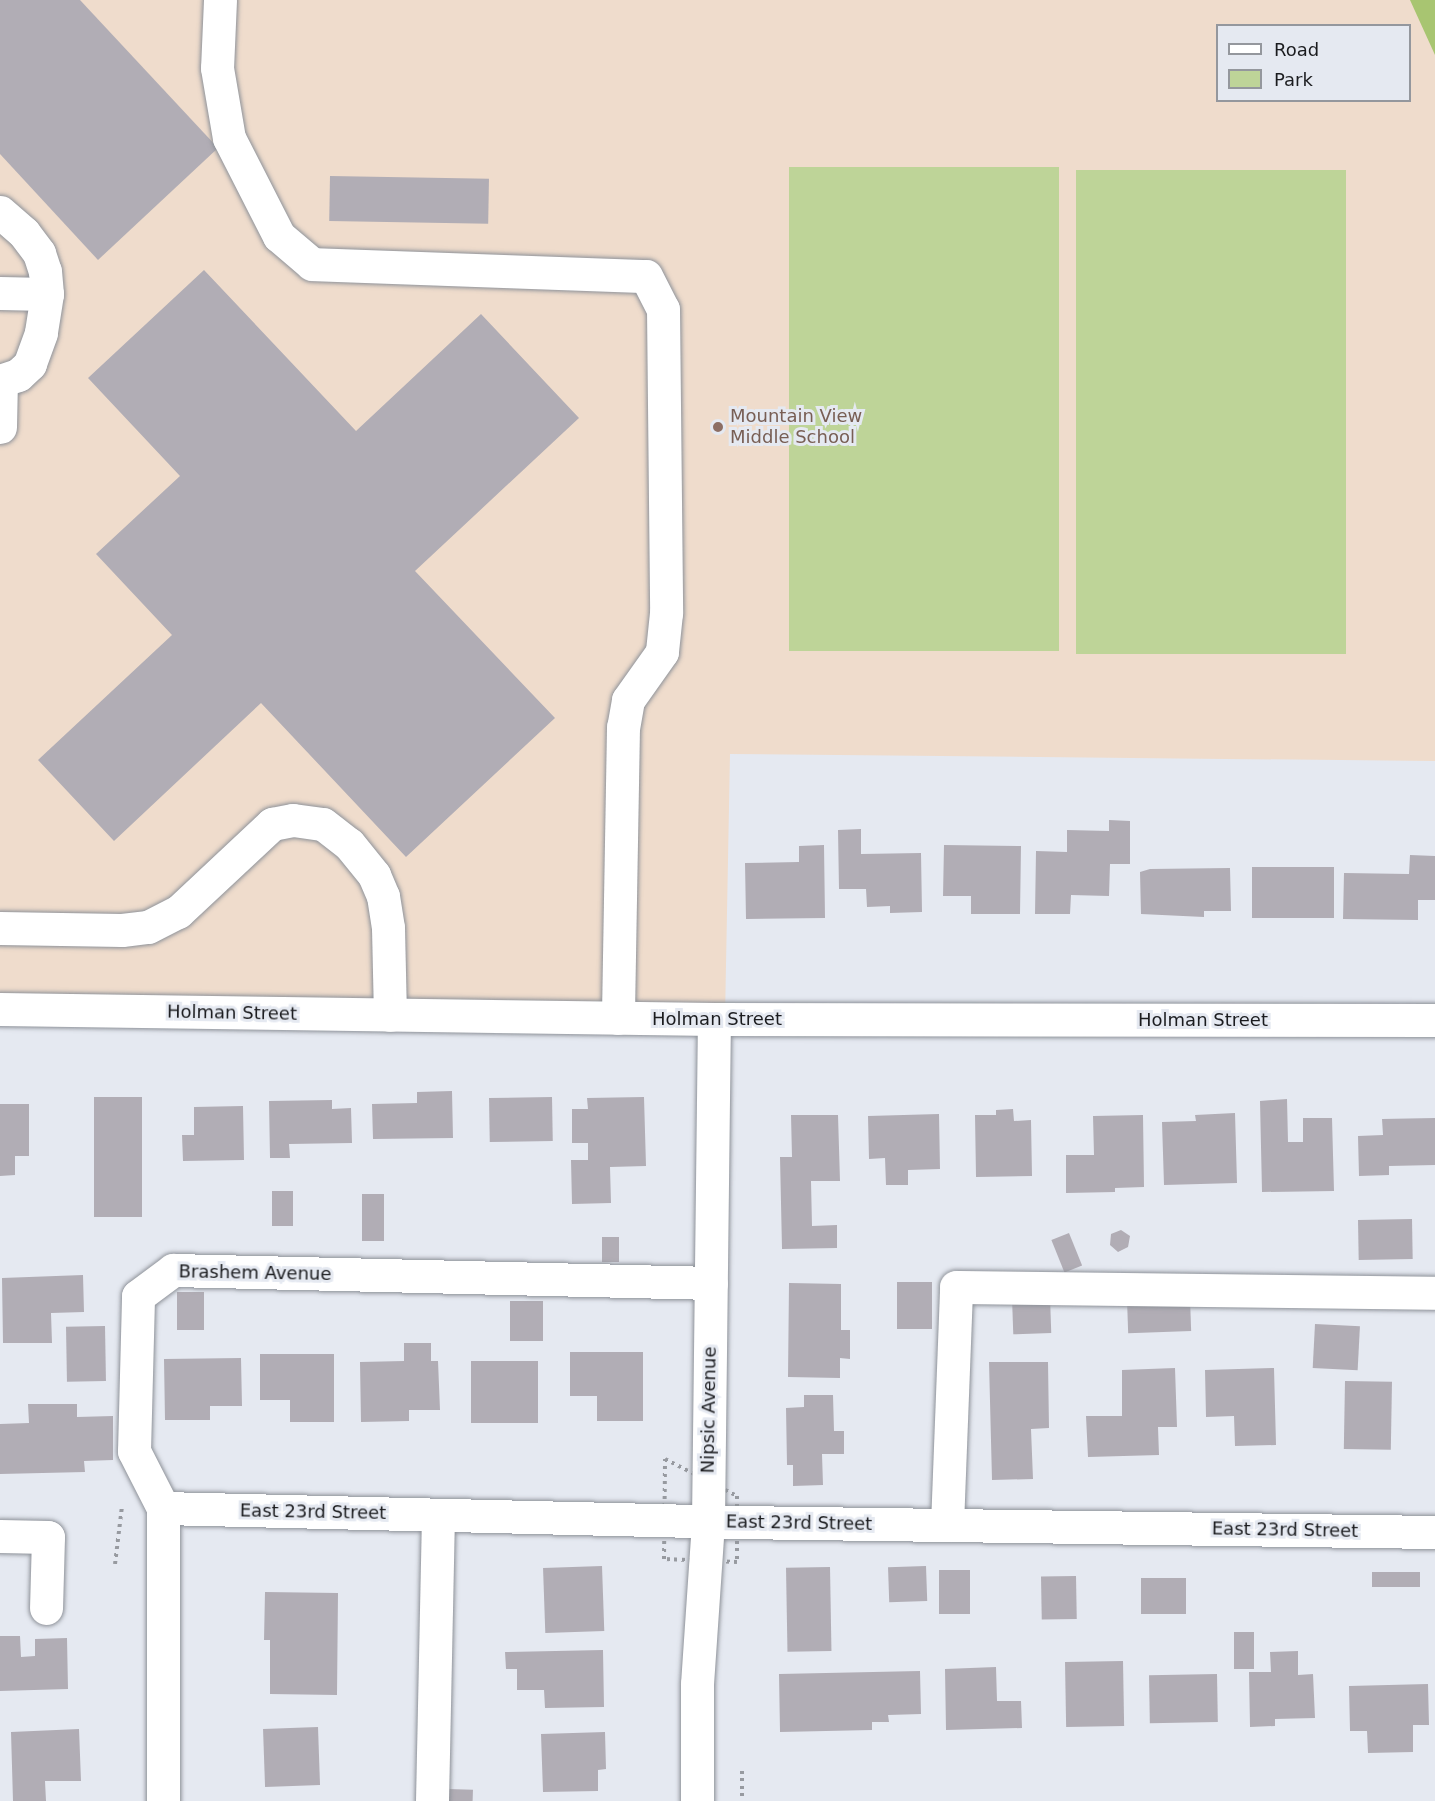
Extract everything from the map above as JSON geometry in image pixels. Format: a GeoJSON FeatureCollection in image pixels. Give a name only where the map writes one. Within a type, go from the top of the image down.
{"type":"FeatureCollection","features":[{"type":"Feature","properties":{"kind":"street"},"geometry":{"type":"LineString","coordinates":[[220,0],[217,68],[229,138],[279,236],[312,264],[646,276],[663,309],[666,613],[662,652],[628,700],[623,727],[618,1018]]}},
{"type":"Feature","properties":{"kind":"street"},"geometry":{"type":"LineString","coordinates":[[0,212],[24,234],[39,253],[45,271],[47,294],[41,333],[30,364],[18,375],[1,381],[0,427]]}},
{"type":"Feature","properties":{"kind":"street"},"geometry":{"type":"LineString","coordinates":[[0,293],[47,294]]}},
{"type":"Feature","properties":{"kind":"street"},"geometry":{"type":"LineString","coordinates":[[0,928],[122,930],[148,927],[178,912],[272,824],[293,820],[322,824],[350,844],[374,875],[383,896],[388,928],[390,1015]]}},
{"type":"Feature","properties":{"kind":"street","name":"Holman Street"},"geometry":{"type":"LineString","coordinates":[[0,1010],[714,1019],[1435,1020]]}},
{"type":"Feature","properties":{"kind":"street","name":"Nipsic Avenue"},"geometry":{"type":"LineString","coordinates":[[697,1801],[697,1684],[708,1521],[714,1019]]}},
{"type":"Feature","properties":{"kind":"street","name":"Brashem Avenue"},"geometry":{"type":"LineString","coordinates":[[163,1801],[163,1509],[134,1451],[138,1296],[173,1270],[711,1283]]}},
{"type":"Feature","properties":{"kind":"street"},"geometry":{"type":"LineString","coordinates":[[947,1525],[956,1287],[1435,1293]]}},
{"type":"Feature","properties":{"kind":"street","name":"East 23rd Street"},"geometry":{"type":"LineString","coordinates":[[163,1509],[708,1521],[1435,1532]]}},
{"type":"Feature","properties":{"kind":"street"},"geometry":{"type":"LineString","coordinates":[[432,1801],[438,1515]]}},
{"type":"Feature","properties":{"kind":"street"},"geometry":{"type":"LineString","coordinates":[[0,1536],[48,1537],[46,1608]]}},
{"type":"Feature","properties":{"kind":"path"},"geometry":{"type":"LineString","coordinates":[[742,1771],[742,1801]]}},
{"type":"Feature","properties":{"kind":"shaded area","name":"Mountain View Middle School"},"geometry":{"type":"Polygon","coordinates":[[[0,0],[1435,0],[1435,761],[730,754],[725,1019],[0,1009],[0,0]]]}},
{"type":"Feature","properties":{"kind":"green space"},"geometry":{"type":"Polygon","coordinates":[[[1410,0],[1435,0],[1435,55],[1410,0]]]}},
{"type":"Feature","properties":{"kind":"green space"},"geometry":{"type":"Polygon","coordinates":[[[789,167],[1059,167],[1059,651],[789,651],[789,167]]]}},
{"type":"Feature","properties":{"kind":"green space"},"geometry":{"type":"Polygon","coordinates":[[[1076,170],[1346,170],[1346,654],[1076,654],[1076,170]]]}},
{"type":"Feature","properties":{"kind":"building"},"geometry":{"type":"Polygon","coordinates":[[[0,0],[80,0],[218,148],[98,260],[0,154],[0,0]]]}},
{"type":"Feature","properties":{"kind":"building"},"geometry":{"type":"Polygon","coordinates":[[[330,176],[489,179],[488,224],[329,221],[330,176]]]}},
{"type":"Feature","properties":{"kind":"building"},"geometry":{"type":"Polygon","coordinates":[[[204,270],[356,431],[481,314],[579,418],[415,571],[555,718],[406,857],[261,703],[114,841],[38,760],[172,635],[96,554],[180,476],[88,378],[204,270]]]}},
{"type":"Feature","properties":{"kind":"building"},"geometry":{"type":"Polygon","coordinates":[[[1109,820],[1130,821],[1130,864],[1110,864],[1109,896],[1071,895],[1070,914],[1035,914],[1036,851],[1067,852],[1067,830],[1109,831],[1109,820]]]}},
{"type":"Feature","properties":{"kind":"building"},"geometry":{"type":"Polygon","coordinates":[[[861,829],[861,854],[921,853],[922,912],[890,913],[890,906],[867,907],[866,889],[839,889],[838,830],[861,829]]]}},
{"type":"Feature","properties":{"kind":"building"},"geometry":{"type":"Polygon","coordinates":[[[824,845],[825,918],[746,919],[745,863],[799,862],[799,846],[824,845]]]}},
{"type":"Feature","properties":{"kind":"building"},"geometry":{"type":"Polygon","coordinates":[[[944,845],[1021,846],[1020,914],[971,914],[971,896],[943,896],[944,845]]]}},
{"type":"Feature","properties":{"kind":"building"},"geometry":{"type":"Polygon","coordinates":[[[1410,855],[1435,856],[1435,900],[1418,900],[1418,920],[1343,919],[1344,873],[1409,874],[1410,855]]]}},
{"type":"Feature","properties":{"kind":"building"},"geometry":{"type":"Polygon","coordinates":[[[1252,867],[1334,867],[1334,918],[1252,918],[1252,867]]]}},
{"type":"Feature","properties":{"kind":"building"},"geometry":{"type":"Polygon","coordinates":[[[1230,868],[1231,911],[1204,911],[1204,917],[1141,914],[1140,872],[1150,869],[1230,868]]]}},
{"type":"Feature","properties":{"kind":"building"},"geometry":{"type":"Polygon","coordinates":[[[452,1091],[453,1138],[373,1139],[372,1104],[417,1103],[417,1092],[452,1091]]]}},
{"type":"Feature","properties":{"kind":"building"},"geometry":{"type":"Polygon","coordinates":[[[94,1097],[142,1097],[142,1217],[94,1217],[94,1097]]]}},
{"type":"Feature","properties":{"kind":"building"},"geometry":{"type":"Polygon","coordinates":[[[552,1097],[553,1141],[490,1142],[489,1098],[552,1097]]]}},
{"type":"Feature","properties":{"kind":"building"},"geometry":{"type":"Polygon","coordinates":[[[644,1097],[646,1166],[610,1167],[611,1203],[572,1204],[571,1160],[588,1160],[588,1143],[572,1143],[572,1109],[588,1109],[587,1098],[644,1097]]]}},
{"type":"Feature","properties":{"kind":"building"},"geometry":{"type":"Polygon","coordinates":[[[1287,1099],[1288,1142],[1303,1142],[1303,1118],[1332,1118],[1334,1191],[1262,1192],[1260,1101],[1287,1099]]]}},
{"type":"Feature","properties":{"kind":"building"},"geometry":{"type":"Polygon","coordinates":[[[332,1100],[332,1109],[351,1108],[352,1143],[289,1144],[290,1158],[270,1158],[269,1101],[332,1100]]]}},
{"type":"Feature","properties":{"kind":"building"},"geometry":{"type":"Polygon","coordinates":[[[0,1104],[29,1104],[29,1156],[15,1156],[15,1175],[0,1176],[0,1104]]]}},
{"type":"Feature","properties":{"kind":"building"},"geometry":{"type":"Polygon","coordinates":[[[243,1106],[244,1160],[183,1161],[182,1135],[194,1135],[194,1107],[243,1106]]]}},
{"type":"Feature","properties":{"kind":"building"},"geometry":{"type":"Polygon","coordinates":[[[1013,1109],[1014,1121],[1031,1120],[1032,1176],[976,1177],[975,1115],[996,1115],[996,1110],[1013,1109]]]}},
{"type":"Feature","properties":{"kind":"building"},"geometry":{"type":"Polygon","coordinates":[[[1235,1113],[1237,1183],[1164,1185],[1162,1122],[1196,1121],[1195,1115],[1235,1113]]]}},
{"type":"Feature","properties":{"kind":"building"},"geometry":{"type":"Polygon","coordinates":[[[939,1114],[940,1169],[908,1170],[908,1185],[886,1185],[885,1158],[869,1159],[868,1116],[939,1114]]]}},
{"type":"Feature","properties":{"kind":"building"},"geometry":{"type":"Polygon","coordinates":[[[791,1115],[838,1115],[840,1181],[811,1181],[812,1226],[837,1225],[837,1248],[782,1249],[780,1157],[792,1157],[791,1115]]]}},
{"type":"Feature","properties":{"kind":"building"},"geometry":{"type":"Polygon","coordinates":[[[1143,1115],[1144,1187],[1115,1188],[1115,1192],[1066,1193],[1066,1155],[1094,1155],[1093,1116],[1143,1115]]]}},
{"type":"Feature","properties":{"kind":"building"},"geometry":{"type":"Polygon","coordinates":[[[1435,1118],[1435,1165],[1389,1166],[1389,1175],[1359,1176],[1358,1136],[1383,1135],[1382,1119],[1435,1118]]]}},
{"type":"Feature","properties":{"kind":"building"},"geometry":{"type":"Polygon","coordinates":[[[272,1191],[293,1191],[293,1226],[272,1226],[272,1191]]]}},
{"type":"Feature","properties":{"kind":"building"},"geometry":{"type":"Polygon","coordinates":[[[362,1194],[384,1194],[384,1241],[362,1241],[362,1194]]]}},
{"type":"Feature","properties":{"kind":"building"},"geometry":{"type":"Polygon","coordinates":[[[1412,1219],[1413,1259],[1359,1260],[1358,1220],[1412,1219]]]}},
{"type":"Feature","properties":{"kind":"building"},"geometry":{"type":"Polygon","coordinates":[[[1121,1230],[1130,1236],[1128,1247],[1118,1252],[1110,1245],[1111,1234],[1121,1230]]]}},
{"type":"Feature","properties":{"kind":"building"},"geometry":{"type":"Polygon","coordinates":[[[1069,1233],[1082,1265],[1064,1273],[1051,1240],[1069,1233]]]}},
{"type":"Feature","properties":{"kind":"building"},"geometry":{"type":"Polygon","coordinates":[[[602,1237],[619,1237],[619,1262],[602,1262],[602,1237]]]}},
{"type":"Feature","properties":{"kind":"building"},"geometry":{"type":"Polygon","coordinates":[[[83,1275],[84,1312],[51,1313],[52,1343],[3,1343],[2,1278],[83,1275]]]}},
{"type":"Feature","properties":{"kind":"building"},"geometry":{"type":"Polygon","coordinates":[[[897,1282],[932,1282],[932,1329],[897,1329],[897,1282]]]}},
{"type":"Feature","properties":{"kind":"building"},"geometry":{"type":"Polygon","coordinates":[[[789,1283],[841,1284],[841,1330],[850,1330],[850,1359],[840,1358],[840,1378],[788,1377],[789,1283]]]}},
{"type":"Feature","properties":{"kind":"building"},"geometry":{"type":"Polygon","coordinates":[[[177,1292],[204,1292],[204,1330],[177,1330],[177,1292]]]}},
{"type":"Feature","properties":{"kind":"building"},"geometry":{"type":"Polygon","coordinates":[[[1050,1297],[1051,1333],[1013,1334],[1012,1298],[1050,1297]]]}},
{"type":"Feature","properties":{"kind":"building"},"geometry":{"type":"Polygon","coordinates":[[[1190,1298],[1191,1331],[1128,1333],[1127,1300],[1190,1298]]]}},
{"type":"Feature","properties":{"kind":"building"},"geometry":{"type":"Polygon","coordinates":[[[510,1301],[543,1301],[543,1341],[510,1341],[510,1301]]]}},
{"type":"Feature","properties":{"kind":"building"},"geometry":{"type":"Polygon","coordinates":[[[1315,1324],[1360,1326],[1358,1370],[1313,1368],[1315,1324]]]}},
{"type":"Feature","properties":{"kind":"building"},"geometry":{"type":"Polygon","coordinates":[[[105,1326],[106,1381],[67,1382],[66,1327],[105,1326]]]}},
{"type":"Feature","properties":{"kind":"building"},"geometry":{"type":"Polygon","coordinates":[[[404,1343],[431,1343],[431,1361],[438,1361],[440,1410],[409,1410],[409,1421],[361,1422],[360,1362],[404,1361],[404,1343]]]}},
{"type":"Feature","properties":{"kind":"building"},"geometry":{"type":"Polygon","coordinates":[[[570,1352],[643,1352],[643,1421],[597,1421],[597,1396],[570,1396],[570,1352]]]}},
{"type":"Feature","properties":{"kind":"building"},"geometry":{"type":"Polygon","coordinates":[[[260,1354],[334,1354],[334,1422],[290,1422],[290,1400],[260,1400],[260,1354]]]}},
{"type":"Feature","properties":{"kind":"building"},"geometry":{"type":"Polygon","coordinates":[[[241,1358],[242,1406],[210,1406],[210,1420],[165,1420],[164,1359],[241,1358]]]}},
{"type":"Feature","properties":{"kind":"building"},"geometry":{"type":"Polygon","coordinates":[[[471,1361],[538,1361],[538,1423],[471,1423],[471,1361]]]}},
{"type":"Feature","properties":{"kind":"building"},"geometry":{"type":"Polygon","coordinates":[[[989,1362],[1048,1362],[1049,1428],[1031,1429],[1033,1479],[992,1480],[989,1362]]]}},
{"type":"Feature","properties":{"kind":"building"},"geometry":{"type":"Polygon","coordinates":[[[1175,1368],[1177,1427],[1158,1427],[1159,1455],[1088,1457],[1086,1416],[1122,1416],[1122,1370],[1175,1368]]]}},
{"type":"Feature","properties":{"kind":"building"},"geometry":{"type":"Polygon","coordinates":[[[1274,1368],[1276,1445],[1235,1446],[1234,1416],[1206,1417],[1205,1370],[1274,1368]]]}},
{"type":"Feature","properties":{"kind":"building"},"geometry":{"type":"Polygon","coordinates":[[[1345,1381],[1392,1382],[1391,1450],[1344,1449],[1345,1381]]]}},
{"type":"Feature","properties":{"kind":"building"},"geometry":{"type":"Polygon","coordinates":[[[804,1395],[833,1395],[834,1431],[844,1431],[844,1454],[822,1454],[823,1485],[793,1486],[793,1465],[787,1465],[786,1408],[804,1407],[804,1395]]]}},
{"type":"Feature","properties":{"kind":"building"},"geometry":{"type":"Polygon","coordinates":[[[28,1404],[77,1404],[77,1417],[113,1416],[113,1460],[84,1461],[85,1472],[0,1474],[0,1424],[29,1423],[28,1404]]]}},
{"type":"Feature","properties":{"kind":"building"},"geometry":{"type":"Polygon","coordinates":[[[602,1566],[604,1631],[545,1633],[543,1568],[602,1566]]]}},
{"type":"Feature","properties":{"kind":"building"},"geometry":{"type":"Polygon","coordinates":[[[926,1566],[927,1601],[889,1602],[888,1567],[926,1566]]]}},
{"type":"Feature","properties":{"kind":"building"},"geometry":{"type":"Polygon","coordinates":[[[830,1567],[831,1651],[787,1652],[786,1568],[830,1567]]]}},
{"type":"Feature","properties":{"kind":"building"},"geometry":{"type":"Polygon","coordinates":[[[939,1570],[970,1570],[970,1614],[939,1614],[939,1570]]]}},
{"type":"Feature","properties":{"kind":"building"},"geometry":{"type":"Polygon","coordinates":[[[1372,1572],[1420,1572],[1420,1587],[1372,1587],[1372,1572]]]}},
{"type":"Feature","properties":{"kind":"building"},"geometry":{"type":"Polygon","coordinates":[[[1076,1576],[1077,1619],[1042,1620],[1041,1577],[1076,1576]]]}},
{"type":"Feature","properties":{"kind":"building"},"geometry":{"type":"Polygon","coordinates":[[[1141,1578],[1186,1578],[1186,1614],[1141,1614],[1141,1578]]]}},
{"type":"Feature","properties":{"kind":"building"},"geometry":{"type":"Polygon","coordinates":[[[265,1592],[338,1593],[337,1695],[270,1694],[270,1640],[264,1640],[265,1592]]]}},
{"type":"Feature","properties":{"kind":"building"},"geometry":{"type":"Polygon","coordinates":[[[1234,1632],[1254,1632],[1254,1669],[1234,1669],[1234,1632]]]}},
{"type":"Feature","properties":{"kind":"building"},"geometry":{"type":"Polygon","coordinates":[[[0,1636],[20,1636],[21,1657],[35,1656],[35,1639],[67,1638],[68,1689],[0,1691],[0,1636]]]}},
{"type":"Feature","properties":{"kind":"building"},"geometry":{"type":"Polygon","coordinates":[[[603,1650],[604,1707],[545,1708],[544,1690],[517,1690],[517,1669],[506,1669],[505,1652],[603,1650]]]}},
{"type":"Feature","properties":{"kind":"building"},"geometry":{"type":"Polygon","coordinates":[[[1298,1651],[1298,1675],[1313,1674],[1315,1718],[1275,1719],[1275,1726],[1250,1727],[1249,1672],[1271,1672],[1270,1652],[1298,1651]]]}},
{"type":"Feature","properties":{"kind":"building"},"geometry":{"type":"Polygon","coordinates":[[[1123,1661],[1124,1726],[1066,1727],[1065,1662],[1123,1661]]]}},
{"type":"Feature","properties":{"kind":"building"},"geometry":{"type":"Polygon","coordinates":[[[996,1667],[997,1701],[1021,1701],[1022,1728],[946,1730],[945,1669],[996,1667]]]}},
{"type":"Feature","properties":{"kind":"building"},"geometry":{"type":"Polygon","coordinates":[[[920,1671],[921,1714],[888,1715],[889,1722],[872,1722],[872,1730],[780,1732],[779,1674],[920,1671]]]}},
{"type":"Feature","properties":{"kind":"building"},"geometry":{"type":"Polygon","coordinates":[[[1217,1674],[1218,1722],[1150,1723],[1149,1675],[1217,1674]]]}},
{"type":"Feature","properties":{"kind":"building"},"geometry":{"type":"Polygon","coordinates":[[[1428,1684],[1429,1725],[1413,1725],[1413,1752],[1368,1753],[1367,1731],[1350,1731],[1349,1686],[1428,1684]]]}},
{"type":"Feature","properties":{"kind":"building"},"geometry":{"type":"Polygon","coordinates":[[[318,1727],[320,1785],[265,1787],[263,1729],[318,1727]]]}},
{"type":"Feature","properties":{"kind":"building"},"geometry":{"type":"Polygon","coordinates":[[[79,1729],[81,1781],[45,1781],[46,1801],[13,1801],[11,1732],[79,1729]]]}},
{"type":"Feature","properties":{"kind":"building"},"geometry":{"type":"Polygon","coordinates":[[[605,1732],[606,1769],[598,1770],[598,1791],[543,1792],[541,1734],[605,1732]]]}},
{"type":"Feature","properties":{"kind":"building"},"geometry":{"type":"Polygon","coordinates":[[[448,1789],[473,1790],[473,1801],[448,1801],[448,1789]]]}},
{"type":"Feature","properties":{"kind":"place","name":"Mountain View Middle School"},"geometry":{"type":"Point","coordinates":[718,427]}}]}
